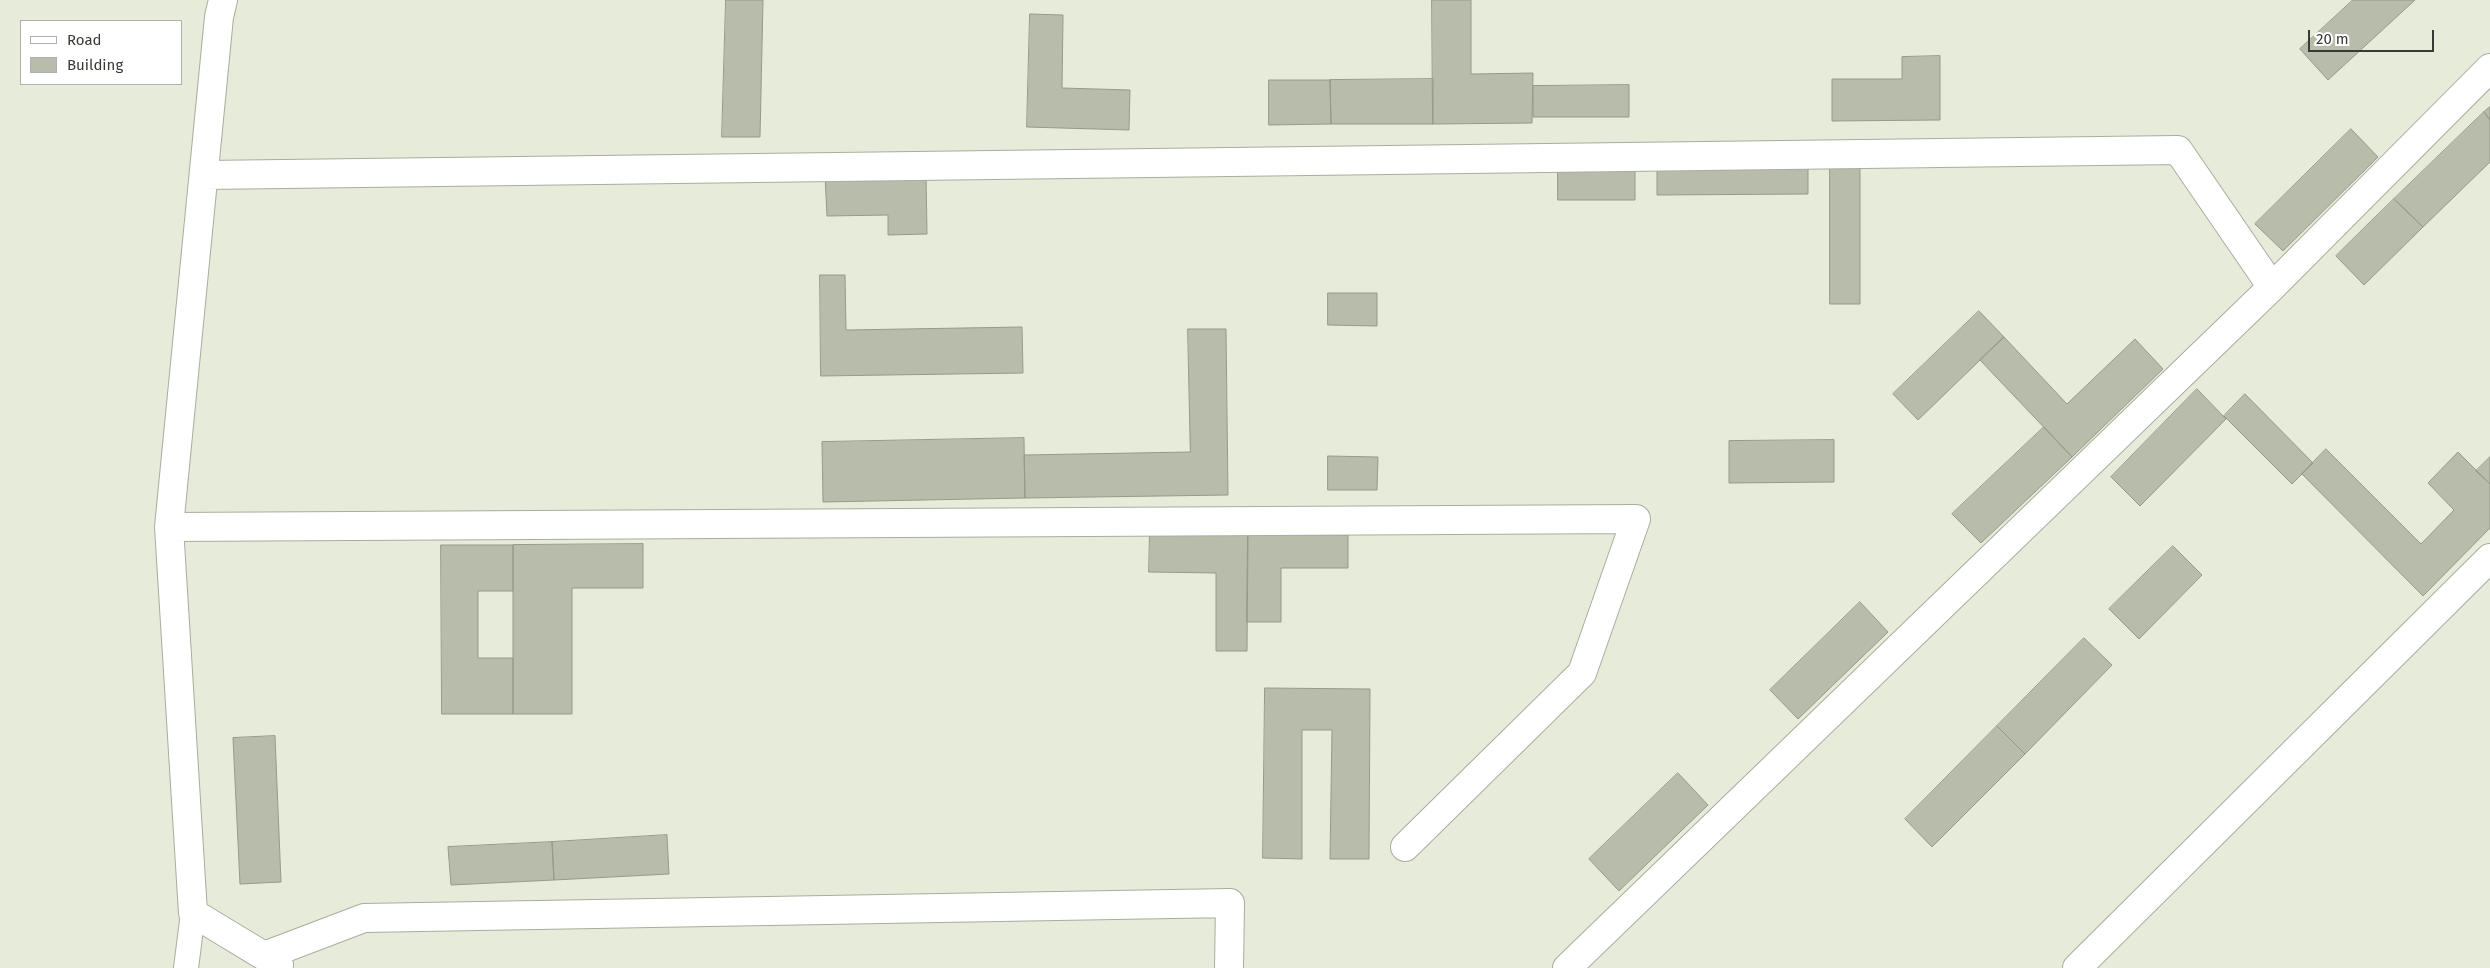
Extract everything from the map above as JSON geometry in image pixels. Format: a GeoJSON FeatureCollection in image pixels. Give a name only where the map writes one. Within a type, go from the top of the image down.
{"type":"FeatureCollection","features":[{"type":"Feature","properties":{"kind":"street"},"geometry":{"type":"LineString","coordinates":[[223,0],[219,17],[169,527],[193,913],[274,962],[364,918],[1230,903],[1229,968]]}},
{"type":"Feature","properties":{"kind":"street"},"geometry":{"type":"LineString","coordinates":[[1566,968],[2272,286],[2490,68]]}},
{"type":"Feature","properties":{"kind":"street"},"geometry":{"type":"LineString","coordinates":[[204,175],[2178,150],[2272,286]]}},
{"type":"Feature","properties":{"kind":"street"},"geometry":{"type":"LineString","coordinates":[[169,527],[1636,519],[1582,673],[1405,847]]}},
{"type":"Feature","properties":{"kind":"street"},"geometry":{"type":"LineString","coordinates":[[2076,968],[2490,558]]}},
{"type":"Feature","properties":{"kind":"lane"},"geometry":{"type":"LineString","coordinates":[[186,968],[193,913]]}},
{"type":"Feature","properties":{"kind":"building"},"geometry":{"type":"Polygon","coordinates":[[[726,0],[763,0],[760,137],[722,137],[726,0]]]}},
{"type":"Feature","properties":{"kind":"building"},"geometry":{"type":"Polygon","coordinates":[[[1432,0],[1471,0],[1471,74],[1533,73],[1532,123],[1433,124],[1432,0]]]}},
{"type":"Feature","properties":{"kind":"building"},"geometry":{"type":"Polygon","coordinates":[[[2353,0],[2415,0],[2328,80],[2300,49],[2353,0]]]}},
{"type":"Feature","properties":{"kind":"building"},"geometry":{"type":"Polygon","coordinates":[[[1030,14],[1063,15],[1062,88],[1130,90],[1129,130],[1027,127],[1030,14]]]}},
{"type":"Feature","properties":{"kind":"building"},"geometry":{"type":"Polygon","coordinates":[[[1940,56],[1940,120],[1832,121],[1832,79],[1902,79],[1902,57],[1940,56]]]}},
{"type":"Feature","properties":{"kind":"building"},"geometry":{"type":"Polygon","coordinates":[[[1433,79],[1433,124],[1331,124],[1330,80],[1433,79]]]}},
{"type":"Feature","properties":{"kind":"building"},"geometry":{"type":"Polygon","coordinates":[[[1269,80],[1330,80],[1331,124],[1269,125],[1269,80]]]}},
{"type":"Feature","properties":{"kind":"building"},"geometry":{"type":"Polygon","coordinates":[[[1629,85],[1629,117],[1533,117],[1533,86],[1629,85]]]}},
{"type":"Feature","properties":{"kind":"building"},"geometry":{"type":"Polygon","coordinates":[[[2490,107],[2490,120],[2484,112],[2490,107]]]}},
{"type":"Feature","properties":{"kind":"building"},"geometry":{"type":"Polygon","coordinates":[[[2484,112],[2490,120],[2490,162],[2423,227],[2394,199],[2484,112]]]}},
{"type":"Feature","properties":{"kind":"building"},"geometry":{"type":"Polygon","coordinates":[[[2351,129],[2378,157],[2283,251],[2255,224],[2351,129]]]}},
{"type":"Feature","properties":{"kind":"building"},"geometry":{"type":"Polygon","coordinates":[[[1830,162],[1860,162],[1860,304],[1830,304],[1830,162]]]}},
{"type":"Feature","properties":{"kind":"building"},"geometry":{"type":"Polygon","coordinates":[[[1808,163],[1808,194],[1657,195],[1657,164],[1808,163]]]}},
{"type":"Feature","properties":{"kind":"building"},"geometry":{"type":"Polygon","coordinates":[[[1558,165],[1635,166],[1635,200],[1558,200],[1558,165]]]}},
{"type":"Feature","properties":{"kind":"building"},"geometry":{"type":"Polygon","coordinates":[[[926,173],[927,234],[888,235],[888,215],[827,216],[825,175],[926,173]]]}},
{"type":"Feature","properties":{"kind":"building"},"geometry":{"type":"Polygon","coordinates":[[[2394,199],[2423,227],[2364,285],[2336,256],[2394,199]]]}},
{"type":"Feature","properties":{"kind":"building"},"geometry":{"type":"Polygon","coordinates":[[[820,275],[845,275],[846,330],[1022,327],[1023,373],[821,376],[820,275]]]}},
{"type":"Feature","properties":{"kind":"building"},"geometry":{"type":"Polygon","coordinates":[[[1328,293],[1377,293],[1377,326],[1328,325],[1328,293]]]}},
{"type":"Feature","properties":{"kind":"building"},"geometry":{"type":"Polygon","coordinates":[[[1979,311],[2004,337],[1918,420],[1893,394],[1979,311]]]}},
{"type":"Feature","properties":{"kind":"building"},"geometry":{"type":"Polygon","coordinates":[[[1188,329],[1226,329],[1228,495],[1025,498],[1024,455],[1190,452],[1188,329]]]}},
{"type":"Feature","properties":{"kind":"building"},"geometry":{"type":"Polygon","coordinates":[[[2004,337],[2067,404],[2135,339],[2163,369],[2072,457],[1980,360],[2004,337]]]}},
{"type":"Feature","properties":{"kind":"building"},"geometry":{"type":"Polygon","coordinates":[[[2197,389],[2226,419],[2140,506],[2111,477],[2197,389]]]}},
{"type":"Feature","properties":{"kind":"building"},"geometry":{"type":"Polygon","coordinates":[[[2245,394],[2313,463],[2292,484],[2224,416],[2245,394]]]}},
{"type":"Feature","properties":{"kind":"building"},"geometry":{"type":"Polygon","coordinates":[[[2044,427],[2072,457],[1981,543],[1952,514],[2044,427]]]}},
{"type":"Feature","properties":{"kind":"building"},"geometry":{"type":"Polygon","coordinates":[[[1024,438],[1025,498],[823,502],[822,442],[1024,438]]]}},
{"type":"Feature","properties":{"kind":"building"},"geometry":{"type":"Polygon","coordinates":[[[1834,440],[1834,482],[1729,483],[1729,441],[1834,440]]]}},
{"type":"Feature","properties":{"kind":"building"},"geometry":{"type":"Polygon","coordinates":[[[2326,449],[2421,544],[2454,510],[2428,483],[2458,452],[2490,484],[2490,528],[2423,596],[2302,474],[2326,449]]]}},
{"type":"Feature","properties":{"kind":"building"},"geometry":{"type":"Polygon","coordinates":[[[1328,456],[1378,457],[1377,490],[1328,490],[1328,456]]]}},
{"type":"Feature","properties":{"kind":"building"},"geometry":{"type":"Polygon","coordinates":[[[2490,457],[2490,484],[2476,471],[2490,457]]]}},
{"type":"Feature","properties":{"kind":"building"},"geometry":{"type":"Polygon","coordinates":[[[1150,532],[1248,534],[1247,651],[1216,651],[1216,573],[1149,572],[1150,532]]]}},
{"type":"Feature","properties":{"kind":"building"},"geometry":{"type":"Polygon","coordinates":[[[1248,534],[1348,535],[1348,568],[1281,568],[1281,622],[1247,622],[1248,534]]]}},
{"type":"Feature","properties":{"kind":"building"},"geometry":{"type":"Polygon","coordinates":[[[643,544],[643,588],[572,588],[572,714],[513,714],[513,545],[643,544]]]}},
{"type":"Feature","properties":{"kind":"building"},"geometry":{"type":"Polygon","coordinates":[[[441,545],[513,545],[513,591],[478,591],[478,658],[513,658],[513,714],[442,714],[441,545]]]}},
{"type":"Feature","properties":{"kind":"building"},"geometry":{"type":"Polygon","coordinates":[[[2173,546],[2202,575],[2139,639],[2109,609],[2173,546]]]}},
{"type":"Feature","properties":{"kind":"building"},"geometry":{"type":"Polygon","coordinates":[[[1860,602],[1888,632],[1798,719],[1770,690],[1860,602]]]}},
{"type":"Feature","properties":{"kind":"building"},"geometry":{"type":"Polygon","coordinates":[[[2084,638],[2112,665],[2025,754],[1997,726],[2084,638]]]}},
{"type":"Feature","properties":{"kind":"building"},"geometry":{"type":"Polygon","coordinates":[[[1265,688],[1370,689],[1369,859],[1330,859],[1332,730],[1302,730],[1302,859],[1263,858],[1265,688]]]}},
{"type":"Feature","properties":{"kind":"building"},"geometry":{"type":"Polygon","coordinates":[[[1997,726],[2025,754],[1932,847],[1905,819],[1997,726]]]}},
{"type":"Feature","properties":{"kind":"building"},"geometry":{"type":"Polygon","coordinates":[[[275,736],[281,882],[240,884],[233,738],[275,736]]]}},
{"type":"Feature","properties":{"kind":"building"},"geometry":{"type":"Polygon","coordinates":[[[1678,773],[1708,805],[1619,891],[1589,859],[1678,773]]]}},
{"type":"Feature","properties":{"kind":"building"},"geometry":{"type":"Polygon","coordinates":[[[667,835],[669,874],[554,880],[552,842],[667,835]]]}},
{"type":"Feature","properties":{"kind":"building"},"geometry":{"type":"Polygon","coordinates":[[[552,842],[554,880],[451,885],[448,847],[552,842]]]}}]}
